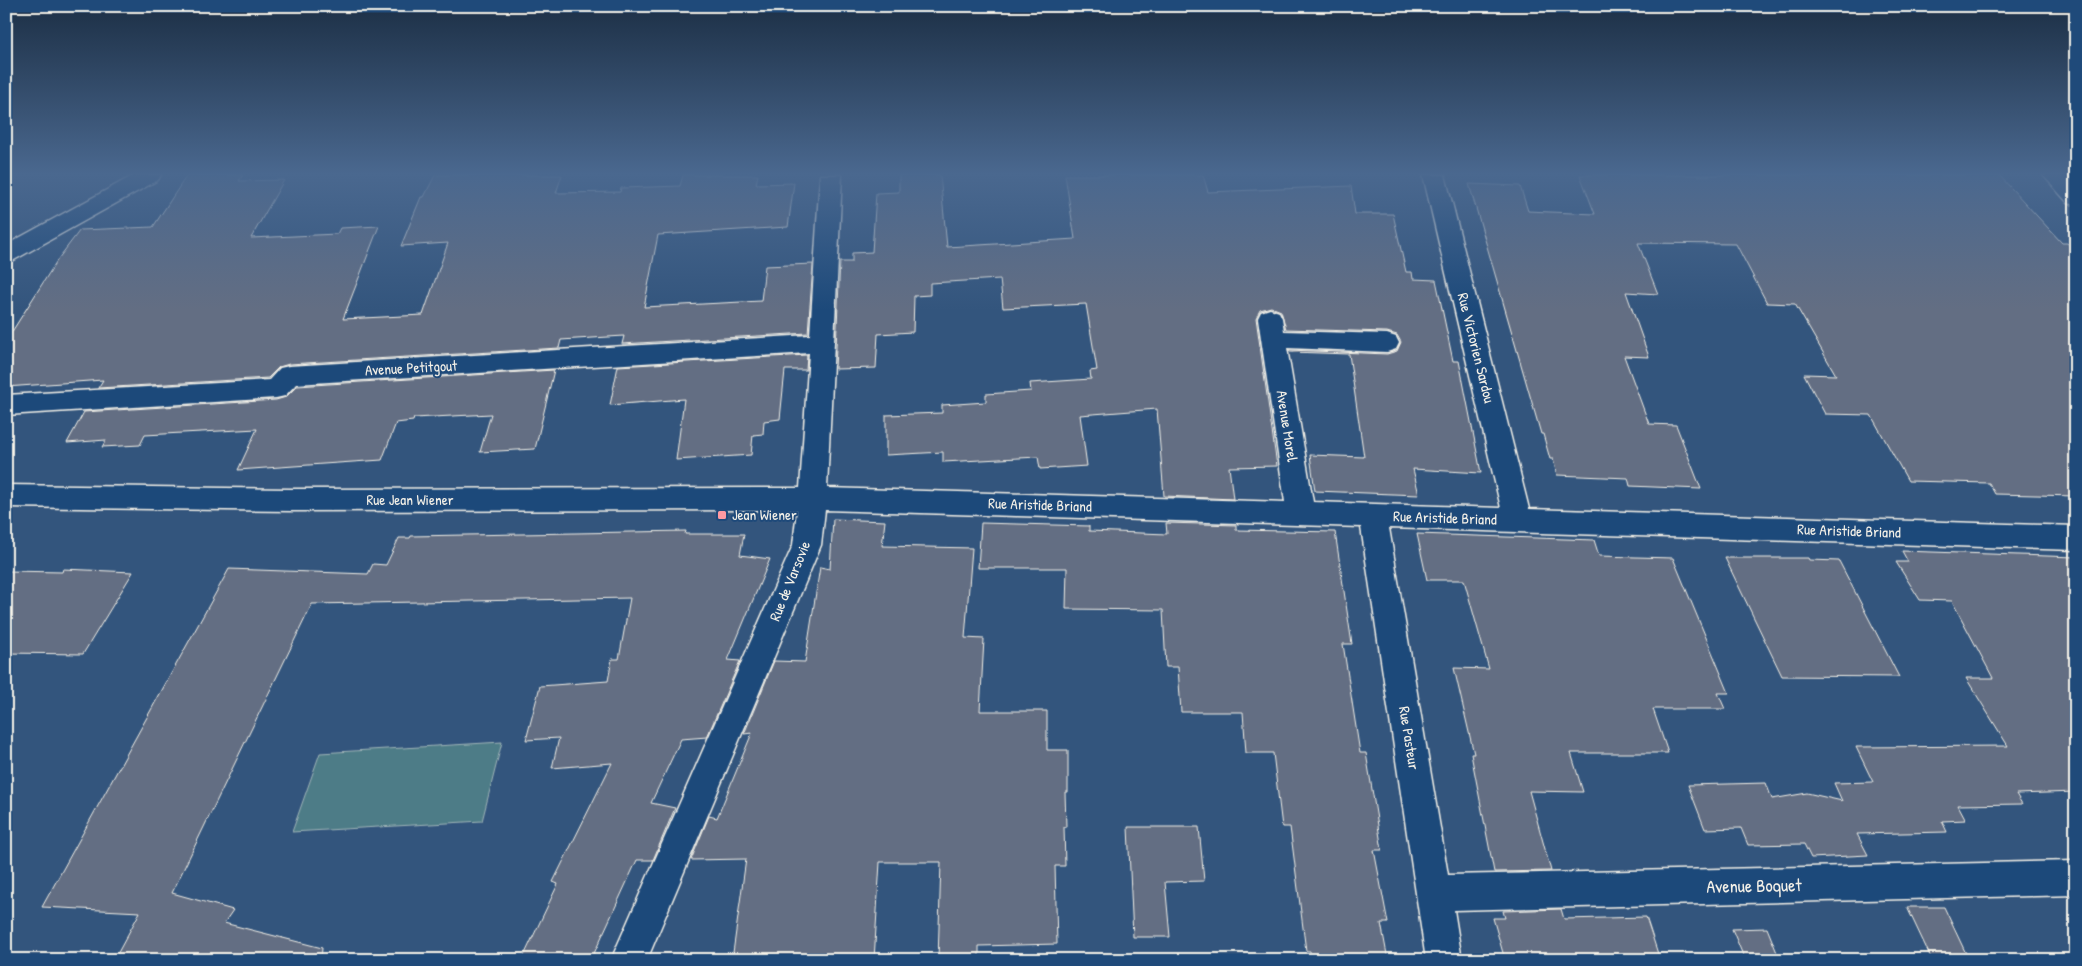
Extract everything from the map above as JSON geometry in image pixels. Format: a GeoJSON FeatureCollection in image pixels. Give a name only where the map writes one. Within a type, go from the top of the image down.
{"type":"FeatureCollection","features":[{"type":"Feature","properties":{"kind":"street"},"geometry":{"type":"LineString","coordinates":[[6,255],[69,220]]}},
{"type":"Feature","properties":{"kind":"street","name":"Rue de Varsovie"},"geometry":{"type":"LineString","coordinates":[[629,960],[807,545],[813,498],[828,220]]}},
{"type":"Feature","properties":{"kind":"street","name":"Rue Victorien Sardou"},"geometry":{"type":"LineString","coordinates":[[1445,220],[1518,520]]}},
{"type":"Feature","properties":{"kind":"street","name":"Avenue Morel"},"geometry":{"type":"LineString","coordinates":[[1301,514],[1272,329],[1387,343]]}},
{"type":"Feature","properties":{"kind":"street","name":"Avenue Petitgout"},"geometry":{"type":"LineString","coordinates":[[6,405],[276,389],[289,375],[821,343]]}},
{"type":"Feature","properties":{"kind":"street","name":"Rue Jean Wiener"},"geometry":{"type":"LineString","coordinates":[[6,496],[283,500],[813,498]]}},
{"type":"Feature","properties":{"kind":"street","name":"Rue Aristide Briand"},"geometry":{"type":"LineString","coordinates":[[813,498],[2076,538]]}},
{"type":"Feature","properties":{"kind":"street","name":"Rue Pasteur"},"geometry":{"type":"LineString","coordinates":[[1374,516],[1444,960]]}},
{"type":"Feature","properties":{"kind":"street","name":"Avenue Boquet"},"geometry":{"type":"LineString","coordinates":[[1433,894],[2076,878]]}},
{"type":"Feature","properties":{"kind":"green space"},"geometry":{"type":"Polygon","coordinates":[[[502,742],[482,821],[292,832],[320,753],[502,742]]]}},
{"type":"Feature","properties":{"kind":"building"},"geometry":{"type":"Polygon","coordinates":[[[158,220],[261,220],[251,238],[337,234],[340,228],[379,226],[343,319],[423,315],[448,243],[401,246],[412,220],[789,220],[788,227],[658,235],[644,307],[761,301],[765,266],[813,264],[808,333],[622,344],[624,336],[561,340],[559,348],[289,364],[279,367],[268,378],[98,388],[103,380],[6,387],[6,341],[58,259],[80,230],[153,227],[158,220]]]}},
{"type":"Feature","properties":{"kind":"building"},"geometry":{"type":"Polygon","coordinates":[[[874,220],[944,220],[947,247],[1075,239],[1072,220],[1394,220],[1406,272],[1412,272],[1413,279],[1436,280],[1453,361],[1459,361],[1481,473],[1413,469],[1419,495],[1315,491],[1310,455],[1364,457],[1349,354],[1290,352],[1289,350],[1387,354],[1397,351],[1401,342],[1397,335],[1387,332],[1286,329],[1281,311],[1271,307],[1260,310],[1256,318],[1277,466],[1229,467],[1233,499],[1164,496],[1157,409],[1080,415],[1087,466],[1040,469],[1038,457],[943,462],[943,452],[886,455],[886,415],[942,413],[942,405],[986,402],[986,394],[1031,391],[1030,383],[1091,379],[1090,371],[1097,370],[1086,304],[1003,308],[1000,279],[930,283],[930,295],[914,296],[913,332],[878,334],[876,368],[835,369],[840,262],[852,262],[852,253],[872,252],[874,220]]]}},
{"type":"Feature","properties":{"kind":"building"},"geometry":{"type":"Polygon","coordinates":[[[1479,220],[2041,220],[2062,243],[2067,243],[2076,252],[2076,496],[1995,494],[1989,483],[1908,481],[1871,415],[1825,414],[1804,374],[1836,375],[1795,304],[1767,303],[1736,244],[1638,243],[1658,294],[1626,292],[1649,357],[1624,356],[1649,424],[1676,425],[1701,489],[1630,486],[1628,478],[1557,475],[1553,459],[1550,459],[1543,434],[1541,434],[1479,220]]]}},
{"type":"Feature","properties":{"kind":"building"},"geometry":{"type":"Polygon","coordinates":[[[807,355],[806,370],[785,370],[780,419],[764,421],[763,434],[753,435],[751,455],[676,460],[684,399],[610,405],[618,366],[807,355]]]}},
{"type":"Feature","properties":{"kind":"building"},"geometry":{"type":"Polygon","coordinates":[[[554,370],[535,449],[480,452],[491,414],[414,418],[413,421],[396,423],[382,460],[238,470],[257,429],[145,435],[140,445],[102,447],[106,440],[67,443],[84,412],[276,400],[286,397],[297,386],[554,370]]]}},
{"type":"Feature","properties":{"kind":"building"},"geometry":{"type":"Polygon","coordinates":[[[833,519],[885,521],[882,546],[972,548],[965,638],[984,639],[980,711],[1047,711],[1047,750],[1068,750],[1068,792],[1065,792],[1066,827],[1064,827],[1065,866],[1055,866],[1057,944],[979,946],[979,960],[938,960],[941,862],[880,862],[874,960],[732,960],[746,859],[691,860],[709,816],[717,818],[752,733],[744,734],[774,661],[805,662],[820,567],[830,569],[833,519]]]}},
{"type":"Feature","properties":{"kind":"building"},"geometry":{"type":"Polygon","coordinates":[[[981,523],[1089,526],[1089,531],[1167,534],[1166,523],[1236,525],[1236,530],[1335,532],[1352,644],[1343,644],[1360,753],[1366,753],[1382,850],[1374,850],[1388,923],[1381,923],[1388,960],[1311,960],[1310,951],[1306,951],[1290,827],[1282,827],[1273,753],[1246,753],[1243,712],[1181,712],[1178,667],[1166,667],[1163,610],[1066,609],[1067,568],[978,568],[981,523]]]}},
{"type":"Feature","properties":{"kind":"building"},"geometry":{"type":"Polygon","coordinates":[[[686,531],[685,534],[744,534],[740,555],[770,559],[728,660],[740,661],[707,737],[681,739],[651,803],[675,808],[653,860],[637,860],[591,960],[522,960],[558,884],[553,882],[612,763],[552,768],[559,738],[526,740],[540,686],[608,681],[612,659],[619,659],[630,598],[312,604],[172,893],[233,910],[224,923],[322,948],[321,960],[114,960],[140,912],[42,907],[229,569],[368,574],[373,564],[386,565],[399,538],[410,538],[411,536],[686,531]]]}},
{"type":"Feature","properties":{"kind":"building"},"geometry":{"type":"Polygon","coordinates":[[[1417,534],[1594,540],[1599,556],[1673,558],[1729,693],[1718,693],[1725,709],[1653,709],[1668,753],[1571,753],[1583,792],[1529,791],[1551,871],[1494,872],[1471,754],[1474,754],[1454,668],[1489,669],[1464,580],[1427,580],[1417,534]]]}},
{"type":"Feature","properties":{"kind":"building"},"geometry":{"type":"Polygon","coordinates":[[[1902,551],[2076,557],[2076,792],[2016,794],[2022,804],[1958,805],[1966,820],[1942,821],[1947,832],[1857,834],[1868,855],[1811,858],[1804,844],[1748,845],[1741,828],[1705,829],[1688,785],[1766,783],[1772,799],[1807,793],[1842,801],[1834,783],[1873,782],[1856,747],[2008,746],[1966,678],[1993,678],[1952,601],[1920,600],[1896,562],[1908,562],[1902,551]]]}},
{"type":"Feature","properties":{"kind":"building"},"geometry":{"type":"Polygon","coordinates":[[[1725,558],[1808,558],[1809,560],[1839,561],[1899,677],[1782,676],[1725,558]]]}},
{"type":"Feature","properties":{"kind":"building"},"geometry":{"type":"Polygon","coordinates":[[[63,569],[133,572],[83,654],[6,653],[6,571],[62,572],[63,569]]]}},
{"type":"Feature","properties":{"kind":"building"},"geometry":{"type":"Polygon","coordinates":[[[1128,827],[1199,827],[1204,881],[1165,882],[1170,937],[1133,937],[1128,827]]]}},
{"type":"Feature","properties":{"kind":"building"},"geometry":{"type":"Polygon","coordinates":[[[1907,907],[1944,907],[1969,960],[1932,960],[1907,907]]]}},
{"type":"Feature","properties":{"kind":"building"},"geometry":{"type":"Polygon","coordinates":[[[1561,909],[1564,919],[1646,917],[1660,960],[1505,960],[1493,918],[1505,918],[1503,911],[1561,909]]]}},
{"type":"Feature","properties":{"kind":"building"},"geometry":{"type":"Polygon","coordinates":[[[1767,928],[1780,960],[1745,960],[1732,929],[1767,928]]]}},
{"type":"Feature","properties":{"kind":"place","name":"Jean Wiener"},"geometry":{"type":"Point","coordinates":[722,515]}}]}
